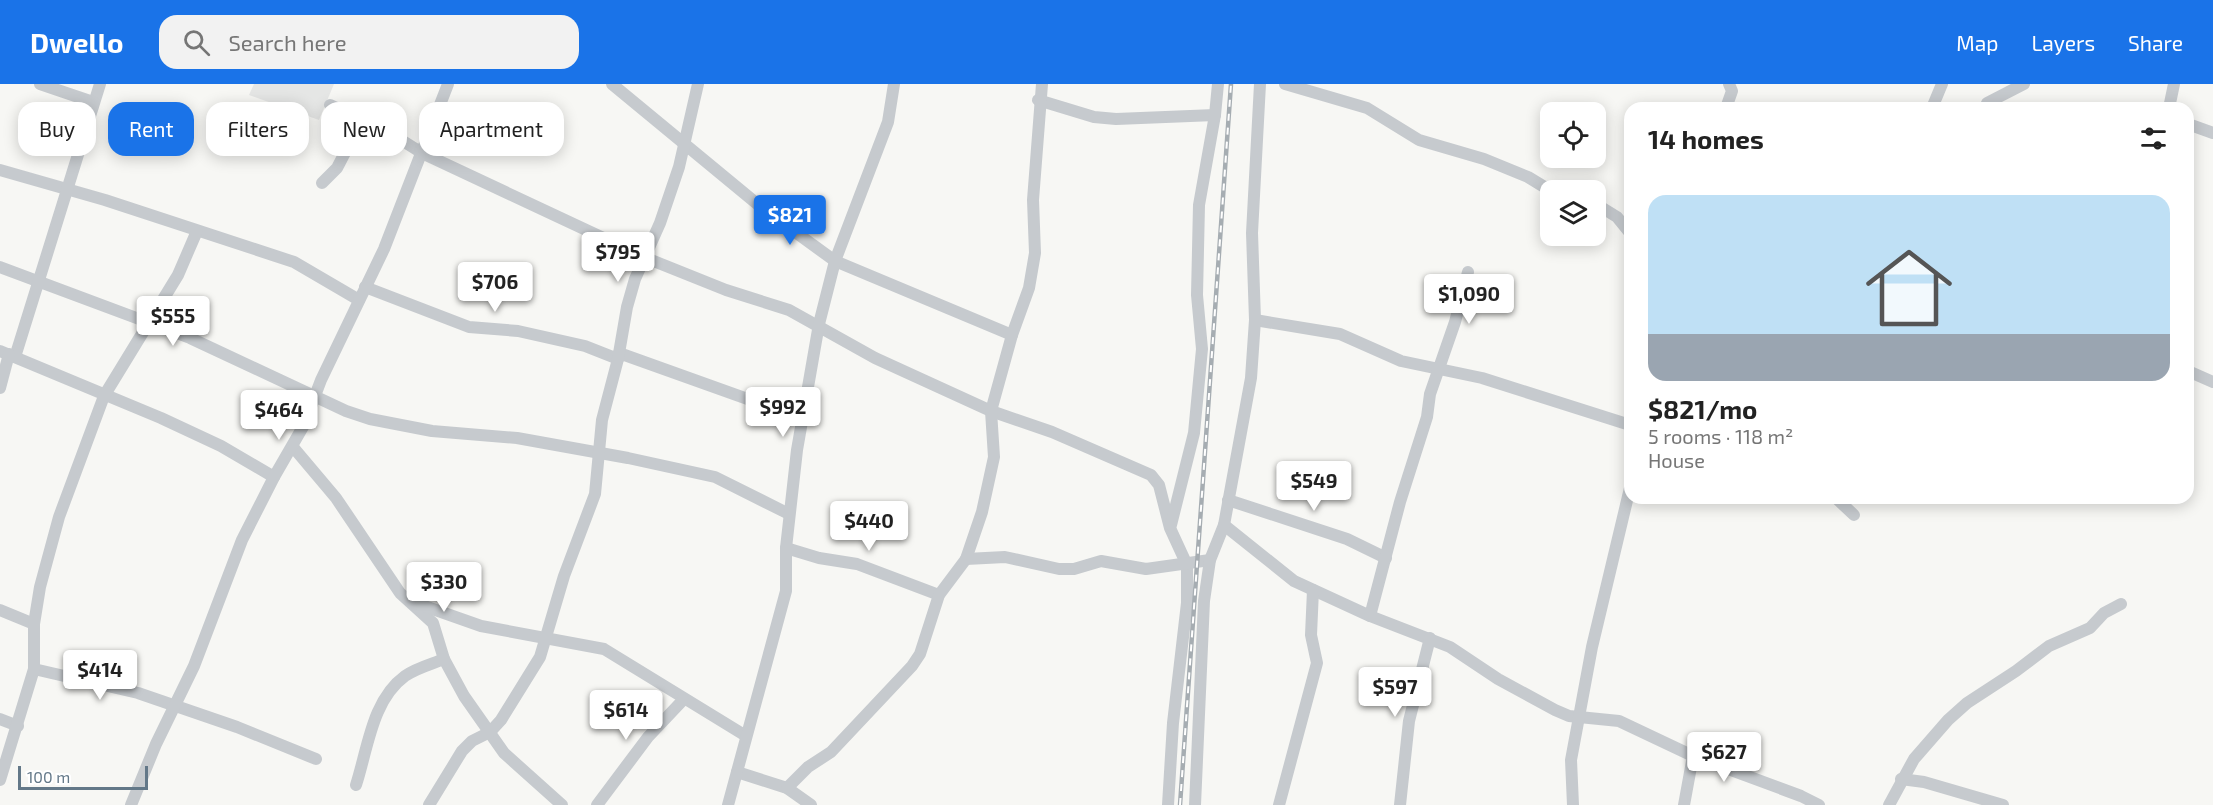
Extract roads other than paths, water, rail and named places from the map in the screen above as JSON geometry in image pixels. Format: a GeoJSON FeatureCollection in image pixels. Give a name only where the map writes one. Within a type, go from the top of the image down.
{"type":"FeatureCollection","features":[{"type":"Feature","properties":{"kind":"street"},"geometry":{"type":"LineString","coordinates":[[40,84],[93,102],[100,84]]}},
{"type":"Feature","properties":{"kind":"street"},"geometry":{"type":"LineString","coordinates":[[441,102],[448,84]]}},
{"type":"Feature","properties":{"kind":"street"},"geometry":{"type":"LineString","coordinates":[[612,84],[761,207],[835,261],[1012,335]]}},
{"type":"Feature","properties":{"kind":"street"},"geometry":{"type":"LineString","coordinates":[[429,805],[462,752],[472,741],[490,732],[512,705],[540,657],[564,576],[595,494],[602,420],[619,356],[630,297],[680,167],[698,84]]}},
{"type":"Feature","properties":{"kind":"street"},"geometry":{"type":"LineString","coordinates":[[728,805],[786,591],[789,514],[801,418],[819,324],[835,261],[888,122],[894,84]]}},
{"type":"Feature","properties":{"kind":"street"},"geometry":{"type":"LineString","coordinates":[[787,788],[808,767],[831,752],[912,666],[920,654],[939,595],[966,559],[982,513],[994,457],[991,411],[1012,335],[1029,288],[1035,253],[1033,200],[1039,135],[1038,100],[1042,84]]}},
{"type":"Feature","properties":{"kind":"street"},"geometry":{"type":"LineString","coordinates":[[1170,528],[1194,433],[1202,349],[1197,295],[1198,217],[1218,84]]}},
{"type":"Feature","properties":{"kind":"street"},"geometry":{"type":"LineString","coordinates":[[1195,805],[1204,601],[1210,560],[1224,525],[1251,378],[1255,320],[1252,233],[1260,84]]}},
{"type":"Feature","properties":{"kind":"street"},"geometry":{"type":"LineString","coordinates":[[1285,84],[1367,108],[1419,140],[1484,159],[1540,184]]}},
{"type":"Feature","properties":{"kind":"street"},"geometry":{"type":"LineString","coordinates":[[1728,84],[1732,91],[1728,102]]}},
{"type":"Feature","properties":{"kind":"street"},"geometry":{"type":"LineString","coordinates":[[1934,102],[1942,84]]}},
{"type":"Feature","properties":{"kind":"street"},"geometry":{"type":"LineString","coordinates":[[1989,102],[2024,84]]}},
{"type":"Feature","properties":{"kind":"street"},"geometry":{"type":"LineString","coordinates":[[2170,102],[2174,84]]}},
{"type":"Feature","properties":{"kind":"street"},"geometry":{"type":"LineString","coordinates":[[1038,100],[1094,117],[1116,119],[1215,115]]}},
{"type":"Feature","properties":{"kind":"street"},"geometry":{"type":"LineString","coordinates":[[2194,126],[2213,134]]}},
{"type":"Feature","properties":{"kind":"street"},"geometry":{"type":"LineString","coordinates":[[0,388],[8,354],[38,280],[76,156]]}},
{"type":"Feature","properties":{"kind":"street"},"geometry":{"type":"LineString","coordinates":[[322,183],[337,168],[343,156]]}},
{"type":"Feature","properties":{"kind":"street"},"geometry":{"type":"LineString","coordinates":[[130,805],[194,666],[242,540],[274,477],[293,447],[384,249],[421,156]]}},
{"type":"Feature","properties":{"kind":"street"},"geometry":{"type":"LineString","coordinates":[[428,156],[646,258],[726,290],[789,310],[819,324],[875,358],[991,411],[1052,432],[1151,474],[1159,485],[1170,528],[1187,565],[1187,603],[1173,723],[1168,805]]}},
{"type":"Feature","properties":{"kind":"street"},"geometry":{"type":"LineString","coordinates":[[0,170],[105,200],[294,262],[359,300]]}},
{"type":"Feature","properties":{"kind":"street"},"geometry":{"type":"LineString","coordinates":[[1606,210],[1617,217],[1624,226]]}},
{"type":"Feature","properties":{"kind":"street"},"geometry":{"type":"LineString","coordinates":[[0,780],[34,669],[34,624],[48,550],[104,396],[178,275],[197,231]]}},
{"type":"Feature","properties":{"kind":"street"},"geometry":{"type":"LineString","coordinates":[[0,267],[151,322],[238,358],[315,396],[370,419],[432,431],[517,438],[598,452],[715,477],[789,514]]}},
{"type":"Feature","properties":{"kind":"street"},"geometry":{"type":"LineString","coordinates":[[1370,616],[1438,369],[1468,272]]}},
{"type":"Feature","properties":{"kind":"street"},"geometry":{"type":"LineString","coordinates":[[366,287],[470,327],[515,331],[585,346],[801,418]]}},
{"type":"Feature","properties":{"kind":"street"},"geometry":{"type":"LineString","coordinates":[[1255,320],[1340,334],[1401,361],[1482,378],[1624,422]]}},
{"type":"Feature","properties":{"kind":"street"},"geometry":{"type":"LineString","coordinates":[[8,354],[221,446],[274,477]]}},
{"type":"Feature","properties":{"kind":"street"},"geometry":{"type":"LineString","coordinates":[[2194,374],[2213,382]]}},
{"type":"Feature","properties":{"kind":"street"},"geometry":{"type":"LineString","coordinates":[[293,447],[336,498],[406,600],[433,624],[444,659],[464,696],[504,753],[562,805]]}},
{"type":"Feature","properties":{"kind":"street"},"geometry":{"type":"LineString","coordinates":[[1228,500],[1347,539],[1386,558]]}},
{"type":"Feature","properties":{"kind":"street"},"geometry":{"type":"LineString","coordinates":[[1574,805],[1571,760],[1593,647],[1626,504]]}},
{"type":"Feature","properties":{"kind":"street"},"geometry":{"type":"LineString","coordinates":[[1843,504],[1854,514]]}},
{"type":"Feature","properties":{"kind":"street"},"geometry":{"type":"LineString","coordinates":[[1224,525],[1289,577],[1370,616],[1450,647],[1498,679],[1555,710],[1580,717],[1619,721],[1693,756],[1791,792],[1819,805]]}},
{"type":"Feature","properties":{"kind":"street"},"geometry":{"type":"LineString","coordinates":[[786,548],[819,558],[857,564],[939,595]]}},
{"type":"Feature","properties":{"kind":"street"},"geometry":{"type":"LineString","coordinates":[[966,559],[1005,557],[1059,569],[1074,569],[1101,561],[1146,569],[1210,560]]}},
{"type":"Feature","properties":{"kind":"street"},"geometry":{"type":"LineString","coordinates":[[1279,805],[1317,663],[1311,635],[1313,590]]}},
{"type":"Feature","properties":{"kind":"street"},"geometry":{"type":"LineString","coordinates":[[406,600],[481,626],[604,649],[643,671],[683,700],[746,736]]}},
{"type":"Feature","properties":{"kind":"street"},"geometry":{"type":"LineString","coordinates":[[1889,805],[1901,779],[1931,738],[1967,703],[2049,646],[2090,628],[2104,613],[2121,604]]}},
{"type":"Feature","properties":{"kind":"street"},"geometry":{"type":"LineString","coordinates":[[0,610],[34,624]]}},
{"type":"Feature","properties":{"kind":"street"},"geometry":{"type":"LineString","coordinates":[[1400,805],[1409,721],[1430,638]]}},
{"type":"Feature","properties":{"kind":"street"},"geometry":{"type":"LineString","coordinates":[[356,785],[376,714],[388,696],[406,675],[444,659]]}},
{"type":"Feature","properties":{"kind":"street"},"geometry":{"type":"LineString","coordinates":[[34,669],[138,693],[237,727],[316,759]]}},
{"type":"Feature","properties":{"kind":"street"},"geometry":{"type":"LineString","coordinates":[[597,805],[648,737],[683,700]]}},
{"type":"Feature","properties":{"kind":"street"},"geometry":{"type":"LineString","coordinates":[[0,719],[18,726]]}},
{"type":"Feature","properties":{"kind":"street"},"geometry":{"type":"LineString","coordinates":[[1684,805],[1693,756]]}},
{"type":"Feature","properties":{"kind":"street"},"geometry":{"type":"LineString","coordinates":[[737,772],[787,788],[811,805]]}},
{"type":"Feature","properties":{"kind":"street"},"geometry":{"type":"LineString","coordinates":[[1901,779],[1924,782],[2004,805]]}},
{"type":"Feature","properties":{"kind":"railway"},"geometry":{"type":"LineString","coordinates":[[1180,805],[1231,84]]}}]}
